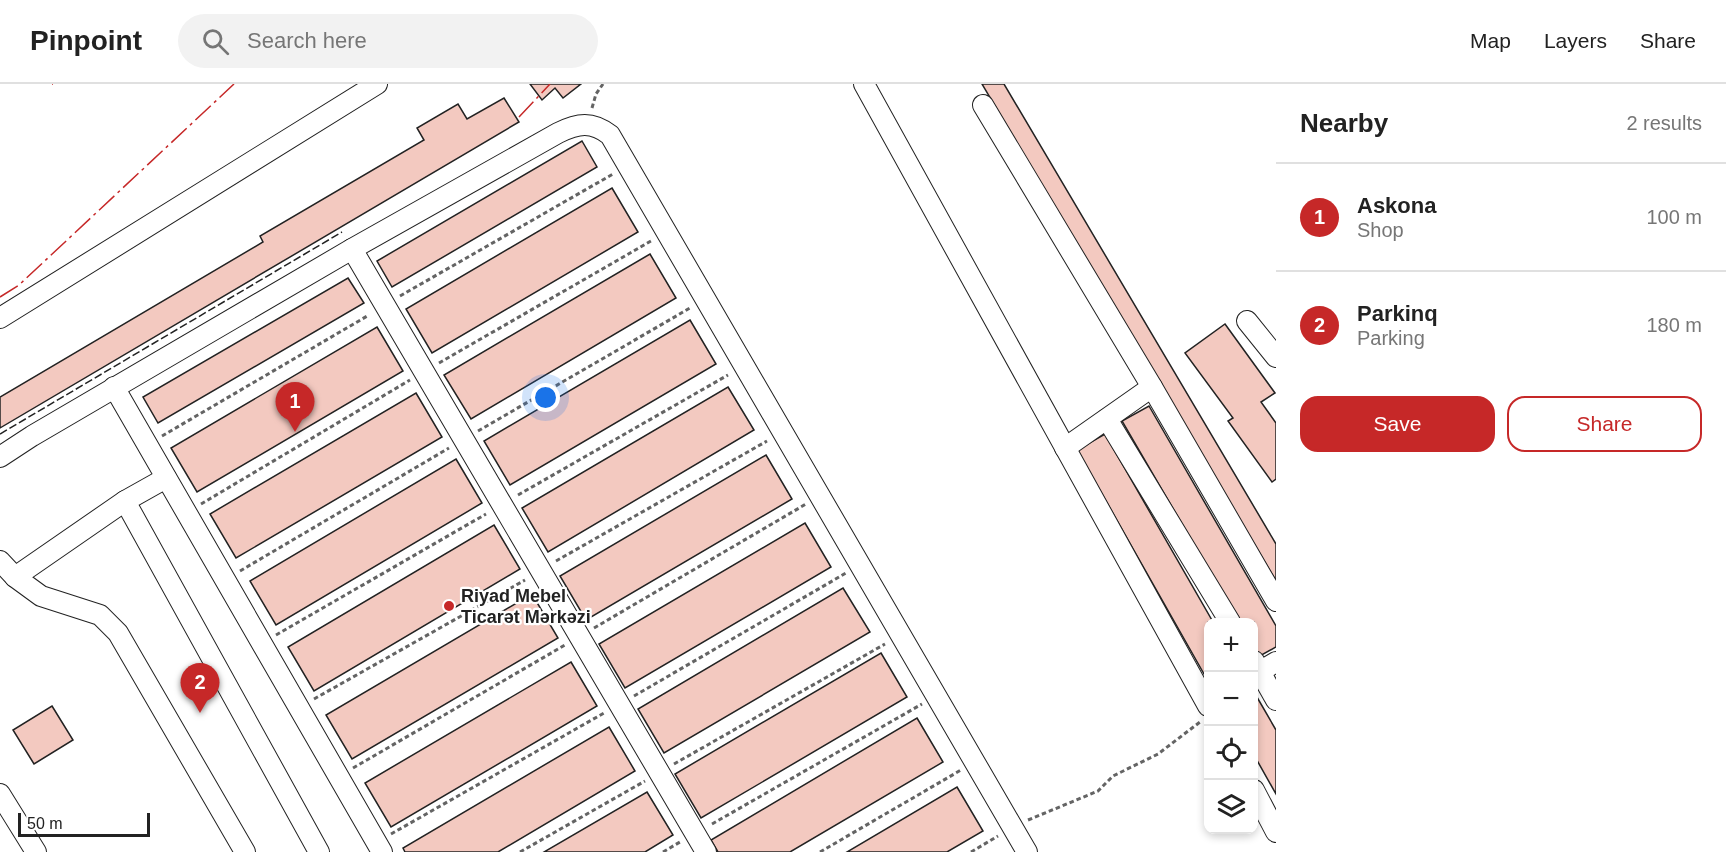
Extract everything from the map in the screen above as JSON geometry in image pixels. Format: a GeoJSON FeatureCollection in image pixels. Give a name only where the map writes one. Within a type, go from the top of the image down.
{"type":"FeatureCollection","features":[{"type":"Feature","properties":{"kind":"lane"},"geometry":{"type":"LineString","coordinates":[[0,318],[377,84]]}},
{"type":"Feature","properties":{"kind":"lane"},"geometry":{"type":"LineString","coordinates":[[864,84],[1204,697]]}},
{"type":"Feature","properties":{"kind":"lane"},"geometry":{"type":"LineString","coordinates":[[983,105],[1152,387],[1276,601]]}},
{"type":"Feature","properties":{"kind":"lane"},"geometry":{"type":"LineString","coordinates":[[0,457],[114,387],[558,133],[574,125],[588,124],[601,128],[610,135],[1027,852]]}},
{"type":"Feature","properties":{"kind":"lane"},"geometry":{"type":"LineString","coordinates":[[352,249],[706,852]]}},
{"type":"Feature","properties":{"kind":"lane"},"geometry":{"type":"LineString","coordinates":[[1247,321],[1276,357]]}},
{"type":"Feature","properties":{"kind":"lane"},"geometry":{"type":"LineString","coordinates":[[114,387],[382,852]]}},
{"type":"Feature","properties":{"kind":"lane"},"geometry":{"type":"LineString","coordinates":[[1065,448],[1152,387]]}},
{"type":"Feature","properties":{"kind":"lane"},"geometry":{"type":"LineString","coordinates":[[1107,419],[1228,618]]}},
{"type":"Feature","properties":{"kind":"lane"},"geometry":{"type":"LineString","coordinates":[[15,577],[125,501],[166,478]]}},
{"type":"Feature","properties":{"kind":"lane"},"geometry":{"type":"LineString","coordinates":[[125,501],[319,852]]}},
{"type":"Feature","properties":{"kind":"lane"},"geometry":{"type":"LineString","coordinates":[[0,561],[15,577],[41,596],[100,615],[118,633],[245,852]]}},
{"type":"Feature","properties":{"kind":"lane"},"geometry":{"type":"LineString","coordinates":[[1261,668],[1276,700]]}},
{"type":"Feature","properties":{"kind":"lane"},"geometry":{"type":"LineString","coordinates":[[0,794],[36,852]]}},
{"type":"Feature","properties":{"kind":"lane"},"geometry":{"type":"LineString","coordinates":[[1258,798],[1276,832]]}},
{"type":"Feature","properties":{"kind":"path"},"geometry":{"type":"LineString","coordinates":[[588,124],[596,94],[603,84]]}},
{"type":"Feature","properties":{"kind":"path"},"geometry":{"type":"LineString","coordinates":[[520,852],[902,634]]}},
{"type":"Feature","properties":{"kind":"path"},"geometry":{"type":"LineString","coordinates":[[663,852],[937,696]]}},
{"type":"Feature","properties":{"kind":"path"},"geometry":{"type":"LineString","coordinates":[[971,852],[1013,828],[1098,791],[1113,776],[1158,754],[1203,720],[1204,717]]}},
{"type":"Feature","properties":{"kind":"path"},"geometry":{"type":"LineString","coordinates":[[820,852],[975,761]]}},
{"type":"Feature","properties":{"kind":"building"},"geometry":{"type":"Polygon","coordinates":[[[530,84],[581,84],[563,98],[555,88],[542,100],[530,84]]]}},
{"type":"Feature","properties":{"kind":"building"},"geometry":{"type":"Polygon","coordinates":[[[982,84],[1004,84],[1276,544],[1276,581],[982,84]]]}},
{"type":"Feature","properties":{"kind":"building"},"geometry":{"type":"Polygon","coordinates":[[[504,98],[519,122],[0,428],[0,397],[263,242],[260,236],[424,140],[417,128],[458,104],[467,119],[504,98]]]}},
{"type":"Feature","properties":{"kind":"building"},"geometry":{"type":"Polygon","coordinates":[[[582,141],[597,167],[392,287],[377,261],[582,141]]]}},
{"type":"Feature","properties":{"kind":"building"},"geometry":{"type":"Polygon","coordinates":[[[612,188],[638,232],[432,353],[406,309],[612,188]]]}},
{"type":"Feature","properties":{"kind":"building"},"geometry":{"type":"Polygon","coordinates":[[[650,254],[676,298],[471,419],[444,375],[650,254]]]}},
{"type":"Feature","properties":{"kind":"building"},"geometry":{"type":"Polygon","coordinates":[[[348,278],[364,303],[158,423],[143,397],[348,278]]]}},
{"type":"Feature","properties":{"kind":"building"},"geometry":{"type":"Polygon","coordinates":[[[690,320],[716,364],[510,485],[484,441],[690,320]]]}},
{"type":"Feature","properties":{"kind":"building"},"geometry":{"type":"Polygon","coordinates":[[[1225,324],[1275,393],[1261,402],[1276,423],[1276,479],[1272,482],[1228,421],[1233,418],[1185,353],[1225,324]]]}},
{"type":"Feature","properties":{"kind":"building"},"geometry":{"type":"Polygon","coordinates":[[[377,327],[403,371],[197,492],[171,448],[377,327]]]}},
{"type":"Feature","properties":{"kind":"building"},"geometry":{"type":"Polygon","coordinates":[[[728,387],[754,430],[548,552],[522,508],[728,387]]]}},
{"type":"Feature","properties":{"kind":"building"},"geometry":{"type":"Polygon","coordinates":[[[416,393],[442,437],[236,558],[210,514],[416,393]]]}},
{"type":"Feature","properties":{"kind":"building"},"geometry":{"type":"Polygon","coordinates":[[[1149,406],[1276,626],[1276,647],[1258,657],[1258,618],[1237,618],[1122,421],[1149,406]]]}},
{"type":"Feature","properties":{"kind":"building"},"geometry":{"type":"Polygon","coordinates":[[[1105,434],[1211,618],[1204,618],[1204,674],[1077,450],[1105,434]]]}},
{"type":"Feature","properties":{"kind":"building"},"geometry":{"type":"Polygon","coordinates":[[[766,455],[792,499],[586,620],[560,576],[766,455]]]}},
{"type":"Feature","properties":{"kind":"building"},"geometry":{"type":"Polygon","coordinates":[[[456,459],[482,503],[276,625],[250,581],[456,459]]]}},
{"type":"Feature","properties":{"kind":"building"},"geometry":{"type":"Polygon","coordinates":[[[805,523],[831,567],[625,688],[599,644],[805,523]]]}},
{"type":"Feature","properties":{"kind":"building"},"geometry":{"type":"Polygon","coordinates":[[[494,525],[520,569],[314,691],[288,647],[494,525]]]}},
{"type":"Feature","properties":{"kind":"building"},"geometry":{"type":"Polygon","coordinates":[[[843,588],[870,632],[664,753],[638,709],[843,588]]]}},
{"type":"Feature","properties":{"kind":"building"},"geometry":{"type":"Polygon","coordinates":[[[532,594],[558,638],[352,759],[326,715],[532,594]]]}},
{"type":"Feature","properties":{"kind":"building"},"geometry":{"type":"Polygon","coordinates":[[[881,653],[907,697],[701,818],[675,774],[881,653]]]}},
{"type":"Feature","properties":{"kind":"building"},"geometry":{"type":"Polygon","coordinates":[[[571,662],[597,706],[391,827],[365,783],[571,662]]]}},
{"type":"Feature","properties":{"kind":"building"},"geometry":{"type":"Polygon","coordinates":[[[1258,699],[1276,730],[1276,794],[1258,762],[1258,699]]]}},
{"type":"Feature","properties":{"kind":"building"},"geometry":{"type":"Polygon","coordinates":[[[52,706],[73,740],[34,764],[13,730],[52,706]]]}},
{"type":"Feature","properties":{"kind":"building"},"geometry":{"type":"Polygon","coordinates":[[[917,718],[943,762],[790,852],[718,852],[711,840],[917,718]]]}},
{"type":"Feature","properties":{"kind":"building"},"geometry":{"type":"Polygon","coordinates":[[[609,727],[635,771],[498,852],[405,852],[403,848],[609,727]]]}},
{"type":"Feature","properties":{"kind":"building"},"geometry":{"type":"Polygon","coordinates":[[[957,787],[983,831],[947,852],[847,852],[957,787]]]}},
{"type":"Feature","properties":{"kind":"building"},"geometry":{"type":"Polygon","coordinates":[[[647,792],[673,835],[645,852],[544,852],[647,792]]]}},
{"type":"Feature","properties":{"kind":"fence"},"geometry":{"type":"LineString","coordinates":[[0,434],[342,232]]}},
{"type":"Feature","properties":{"kind":"power"},"geometry":{"type":"LineString","coordinates":[[0,297],[19,285],[234,84]]}},
{"type":"Feature","properties":{"kind":"power"},"geometry":{"type":"LineString","coordinates":[[519,117],[550,84]]}},
{"type":"Feature","properties":{"kind":"place","name":"Askona"},"geometry":{"type":"Point","coordinates":[295,432]}},
{"type":"Feature","properties":{"kind":"place","name":"Riyad Mebel Ticarət Mərkəzi"},"geometry":{"type":"Point","coordinates":[449,606]}},
{"type":"Feature","properties":{"kind":"place","name":"Parkinq"},"geometry":{"type":"Point","coordinates":[200,713]}}]}
